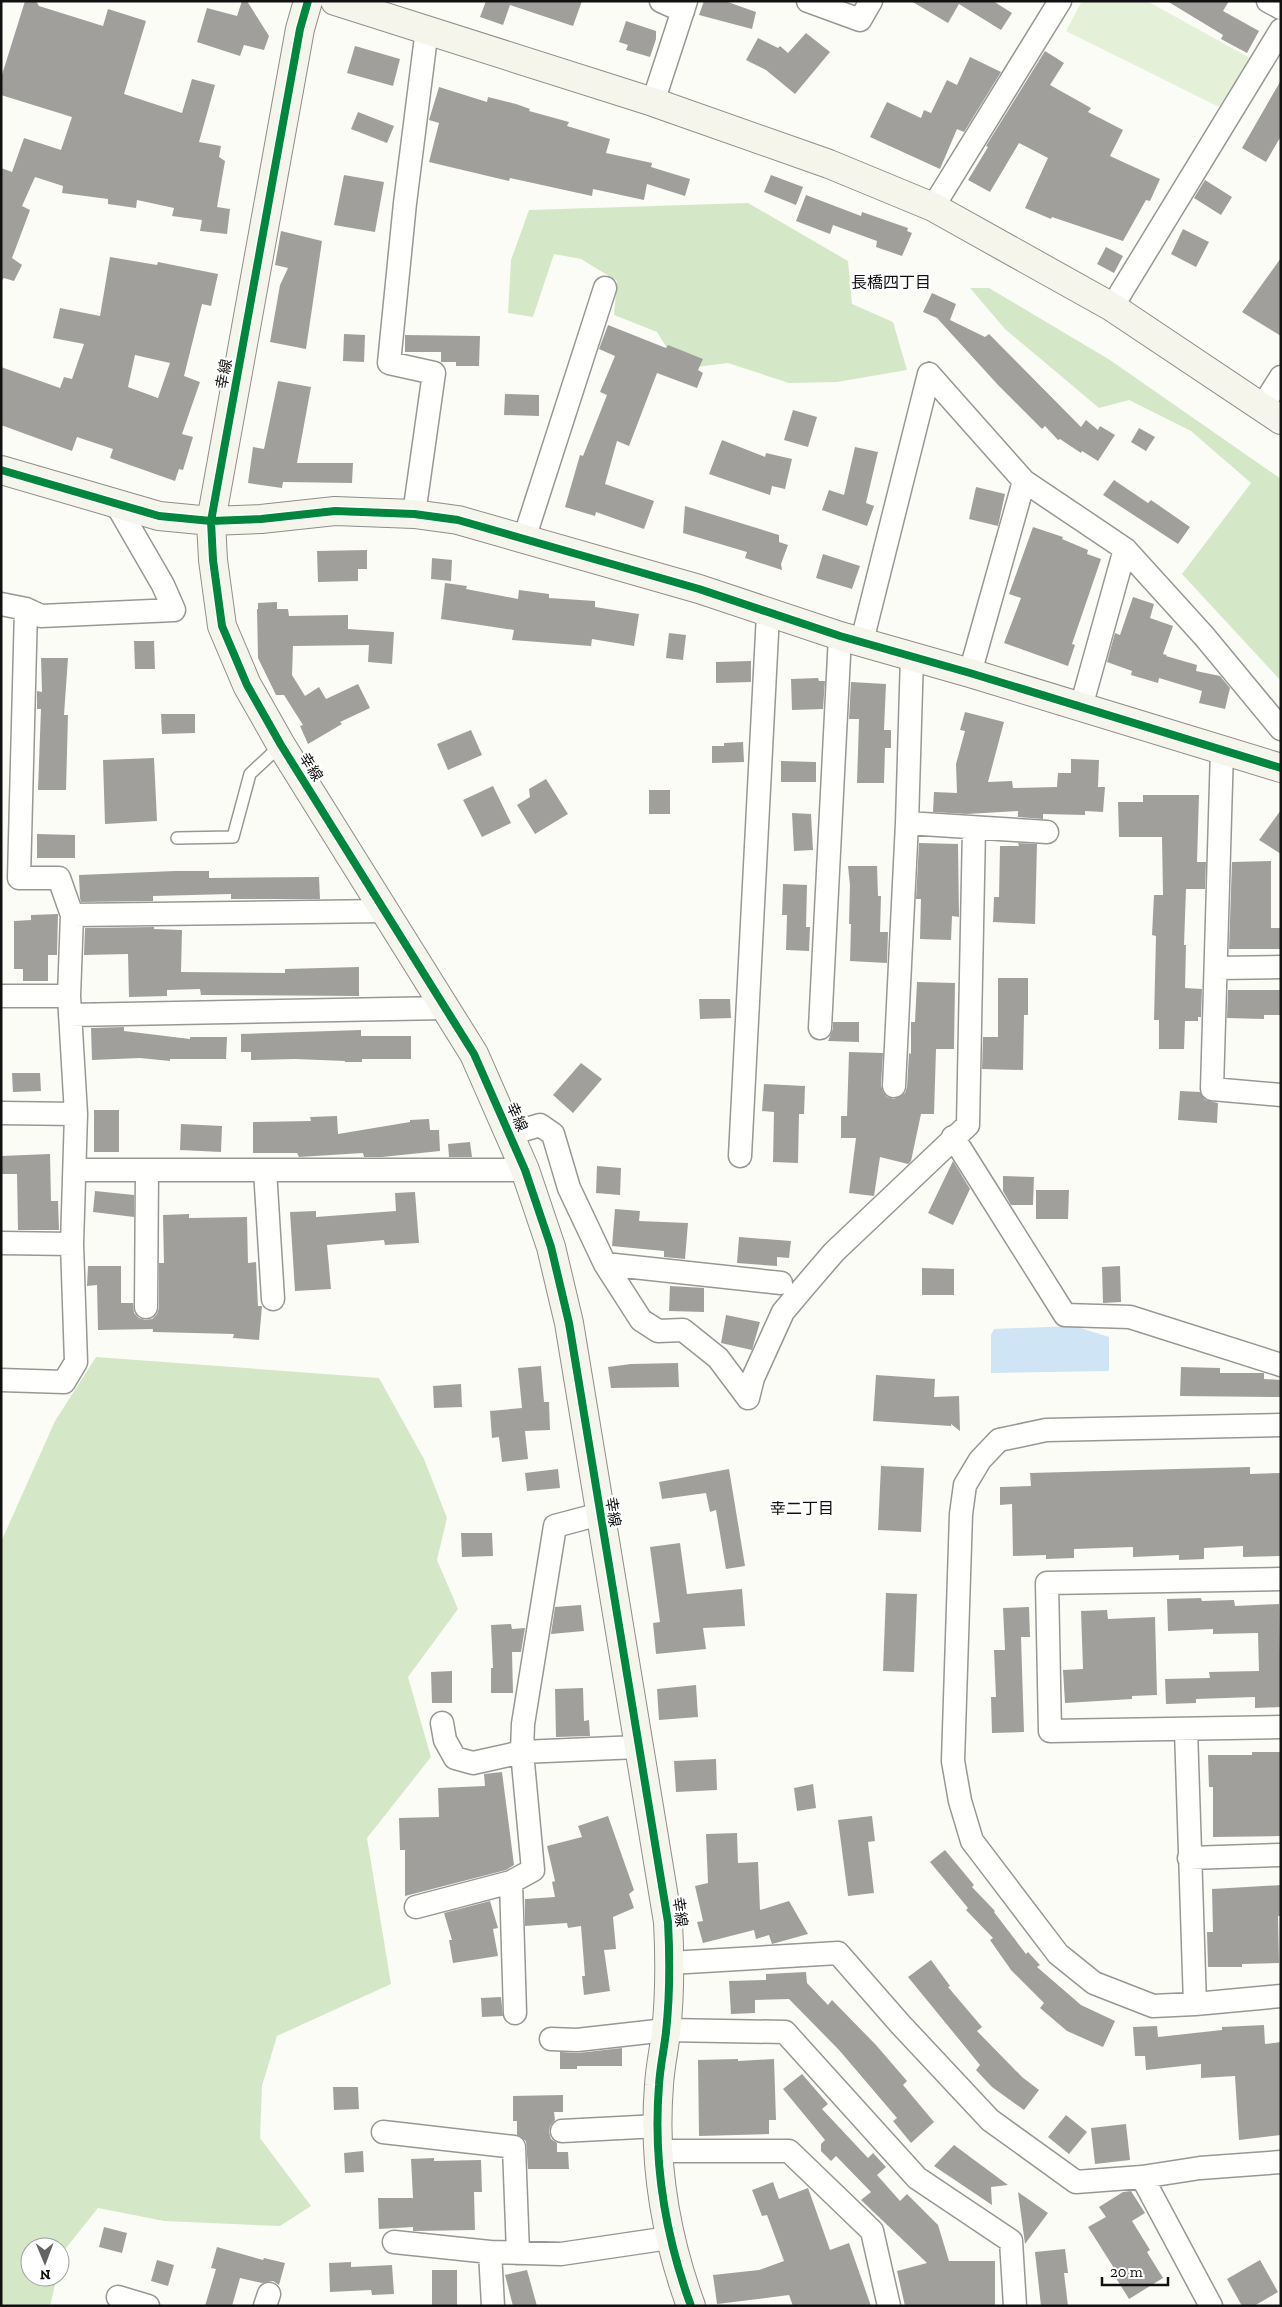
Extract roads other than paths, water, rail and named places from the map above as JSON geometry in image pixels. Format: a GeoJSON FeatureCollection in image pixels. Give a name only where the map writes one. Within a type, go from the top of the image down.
{"type":"FeatureCollection","features":[{"type":"Feature","properties":{"kind":"street","name":"幸線"},"geometry":{"type":"LineString","coordinates":[[308,1],[300,29],[211,521],[213,560],[222,626],[246,685],[281,745],[474,1054],[525,1170],[551,1247],[569,1324],[668,1922],[670,1963],[666,2030],[659,2085],[658,2139],[669,2238],[690,2306]]}},
{"type":"Feature","properties":{"kind":"street"},"geometry":{"type":"LineString","coordinates":[[653,102],[684,6],[660,1]]}},
{"type":"Feature","properties":{"kind":"street"},"geometry":{"type":"LineString","coordinates":[[808,1],[860,20],[871,1]]}},
{"type":"Feature","properties":{"kind":"street"},"geometry":{"type":"LineString","coordinates":[[933,207],[1060,1]]}},
{"type":"Feature","properties":{"kind":"street"},"geometry":{"type":"LineString","coordinates":[[1268,1],[1281,8]]}},
{"type":"Feature","properties":{"kind":"street"},"geometry":{"type":"LineString","coordinates":[[341,2],[653,102],[829,164],[933,207],[1112,307],[1271,413],[1281,376]]}},
{"type":"Feature","properties":{"kind":"street"},"geometry":{"type":"LineString","coordinates":[[414,514],[434,373],[389,362],[405,203],[427,29]]}},
{"type":"Feature","properties":{"kind":"street"},"geometry":{"type":"LineString","coordinates":[[1112,307],[1281,30]]}},
{"type":"Feature","properties":{"kind":"street"},"geometry":{"type":"LineString","coordinates":[[524,539],[605,288]]}},
{"type":"Feature","properties":{"kind":"street"},"geometry":{"type":"LineString","coordinates":[[820,1028],[851,638],[929,374],[1024,482],[1125,549],[1204,636],[1281,728]]}},
{"type":"Feature","properties":{"kind":"street"},"geometry":{"type":"LineString","coordinates":[[1,470],[159,516],[211,521],[261,519],[335,511],[414,514],[458,520],[699,589],[768,614],[970,673],[1281,768]]}},
{"type":"Feature","properties":{"kind":"street"},"geometry":{"type":"LineString","coordinates":[[970,673],[1024,482]]}},
{"type":"Feature","properties":{"kind":"street"},"geometry":{"type":"LineString","coordinates":[[1,604],[26,609],[41,616],[174,610],[163,585],[115,502]]}},
{"type":"Feature","properties":{"kind":"street"},"geometry":{"type":"LineString","coordinates":[[1081,707],[1125,549]]}},
{"type":"Feature","properties":{"kind":"street"},"geometry":{"type":"LineString","coordinates":[[1,1380],[64,1382],[76,1362],[72,1244],[76,1114],[70,1006],[72,914],[59,878],[10,878],[26,609]]}},
{"type":"Feature","properties":{"kind":"street"},"geometry":{"type":"LineString","coordinates":[[740,1156],[768,614]]}},
{"type":"Feature","properties":{"kind":"street"},"geometry":{"type":"LineString","coordinates":[[894,1086],[907,823],[912,656]]}},
{"type":"Feature","properties":{"kind":"street"},"geometry":{"type":"LineString","coordinates":[[1222,749],[1212,1089],[1281,1094]]}},
{"type":"Feature","properties":{"kind":"street"},"geometry":{"type":"LineString","coordinates":[[907,823],[1047,832]]}},
{"type":"Feature","properties":{"kind":"street"},"geometry":{"type":"LineString","coordinates":[[510,1134],[540,1125],[553,1134],[569,1188],[605,1264],[641,1320],[658,1331],[683,1330],[718,1358],[748,1398],[754,1378],[783,1312],[834,1252],[968,1125],[974,828]]}},
{"type":"Feature","properties":{"kind":"street"},"geometry":{"type":"LineString","coordinates":[[72,914],[384,911]]}},
{"type":"Feature","properties":{"kind":"street"},"geometry":{"type":"LineString","coordinates":[[1216,968],[1281,967]]}},
{"type":"Feature","properties":{"kind":"street"},"geometry":{"type":"LineString","coordinates":[[1,996],[70,1006],[446,1008]]}},
{"type":"Feature","properties":{"kind":"street"},"geometry":{"type":"LineString","coordinates":[[1,1112],[76,1114]]}},
{"type":"Feature","properties":{"kind":"street"},"geometry":{"type":"LineString","coordinates":[[953,1138],[1064,1315],[1130,1317],[1281,1365]]}},
{"type":"Feature","properties":{"kind":"street"},"geometry":{"type":"LineString","coordinates":[[75,1170],[525,1170]]}},
{"type":"Feature","properties":{"kind":"street"},"geometry":{"type":"LineString","coordinates":[[146,1306],[147,1170]]}},
{"type":"Feature","properties":{"kind":"street"},"geometry":{"type":"LineString","coordinates":[[265,1170],[273,1299]]}},
{"type":"Feature","properties":{"kind":"street"},"geometry":{"type":"LineString","coordinates":[[1,1244],[72,1244]]}},
{"type":"Feature","properties":{"kind":"street"},"geometry":{"type":"LineString","coordinates":[[605,1264],[781,1283]]}},
{"type":"Feature","properties":{"kind":"street"},"geometry":{"type":"LineString","coordinates":[[1281,1425],[1046,1430],[999,1440],[980,1460],[965,1484],[961,1514],[953,1761],[960,1801],[972,1841],[1058,1954],[1094,1983],[1153,2006],[1281,1996]]}},
{"type":"Feature","properties":{"kind":"street"},"geometry":{"type":"LineString","coordinates":[[416,1907],[511,1882],[533,1870],[522,1752],[523,1724],[554,1526],[600,1514]]}},
{"type":"Feature","properties":{"kind":"street"},"geometry":{"type":"LineString","coordinates":[[1281,1579],[1047,1583],[1050,1731],[1281,1727]]}},
{"type":"Feature","properties":{"kind":"street"},"geometry":{"type":"LineString","coordinates":[[442,1723],[445,1740],[455,1758],[473,1763],[522,1752],[638,1746]]}},
{"type":"Feature","properties":{"kind":"street"},"geometry":{"type":"LineString","coordinates":[[1186,1730],[1195,2004]]}},
{"type":"Feature","properties":{"kind":"street"},"geometry":{"type":"LineString","coordinates":[[1189,1858],[1281,1855]]}},
{"type":"Feature","properties":{"kind":"street"},"geometry":{"type":"LineString","coordinates":[[511,1882],[515,2013]]}},
{"type":"Feature","properties":{"kind":"street"},"geometry":{"type":"LineString","coordinates":[[670,1963],[838,1953],[901,2025],[990,2120],[1076,2182],[1142,2177],[1200,2168],[1281,2162]]}},
{"type":"Feature","properties":{"kind":"street"},"geometry":{"type":"LineString","coordinates":[[551,2039],[577,2040],[666,2030],[784,2032],[917,2178],[1011,2241],[1016,2306]]}},
{"type":"Feature","properties":{"kind":"street"},"geometry":{"type":"LineString","coordinates":[[562,2131],[789,2151],[872,2232],[889,2306]]}},
{"type":"Feature","properties":{"kind":"street"},"geometry":{"type":"LineString","coordinates":[[383,2132],[514,2147],[518,2253]]}},
{"type":"Feature","properties":{"kind":"street"},"geometry":{"type":"LineString","coordinates":[[1142,2177],[1211,2306]]}},
{"type":"Feature","properties":{"kind":"street"},"geometry":{"type":"LineString","coordinates":[[394,2242],[490,2252],[561,2254],[669,2238]]}},
{"type":"Feature","properties":{"kind":"street"},"geometry":{"type":"LineString","coordinates":[[490,2252],[493,2306]]}},
{"type":"Feature","properties":{"kind":"street"},"geometry":{"type":"LineString","coordinates":[[118,2297],[148,2306]]}},
{"type":"Feature","properties":{"kind":"lane"},"geometry":{"type":"LineString","coordinates":[[177,838],[233,837],[250,774],[281,745]]}},
{"type":"Feature","properties":{"kind":"water"},"geometry":{"type":"Polygon","coordinates":[[[1074,1326],[1109,1337],[1109,1371],[991,1373],[991,1335],[994,1329],[1074,1326]]]}},
{"type":"Feature","properties":{"kind":"district","name":"長橋四丁目"},"geometry":{"type":"Point","coordinates":[891,282]}},
{"type":"Feature","properties":{"kind":"district","name":"幸二丁目"},"geometry":{"type":"Point","coordinates":[802,1508]}}]}
